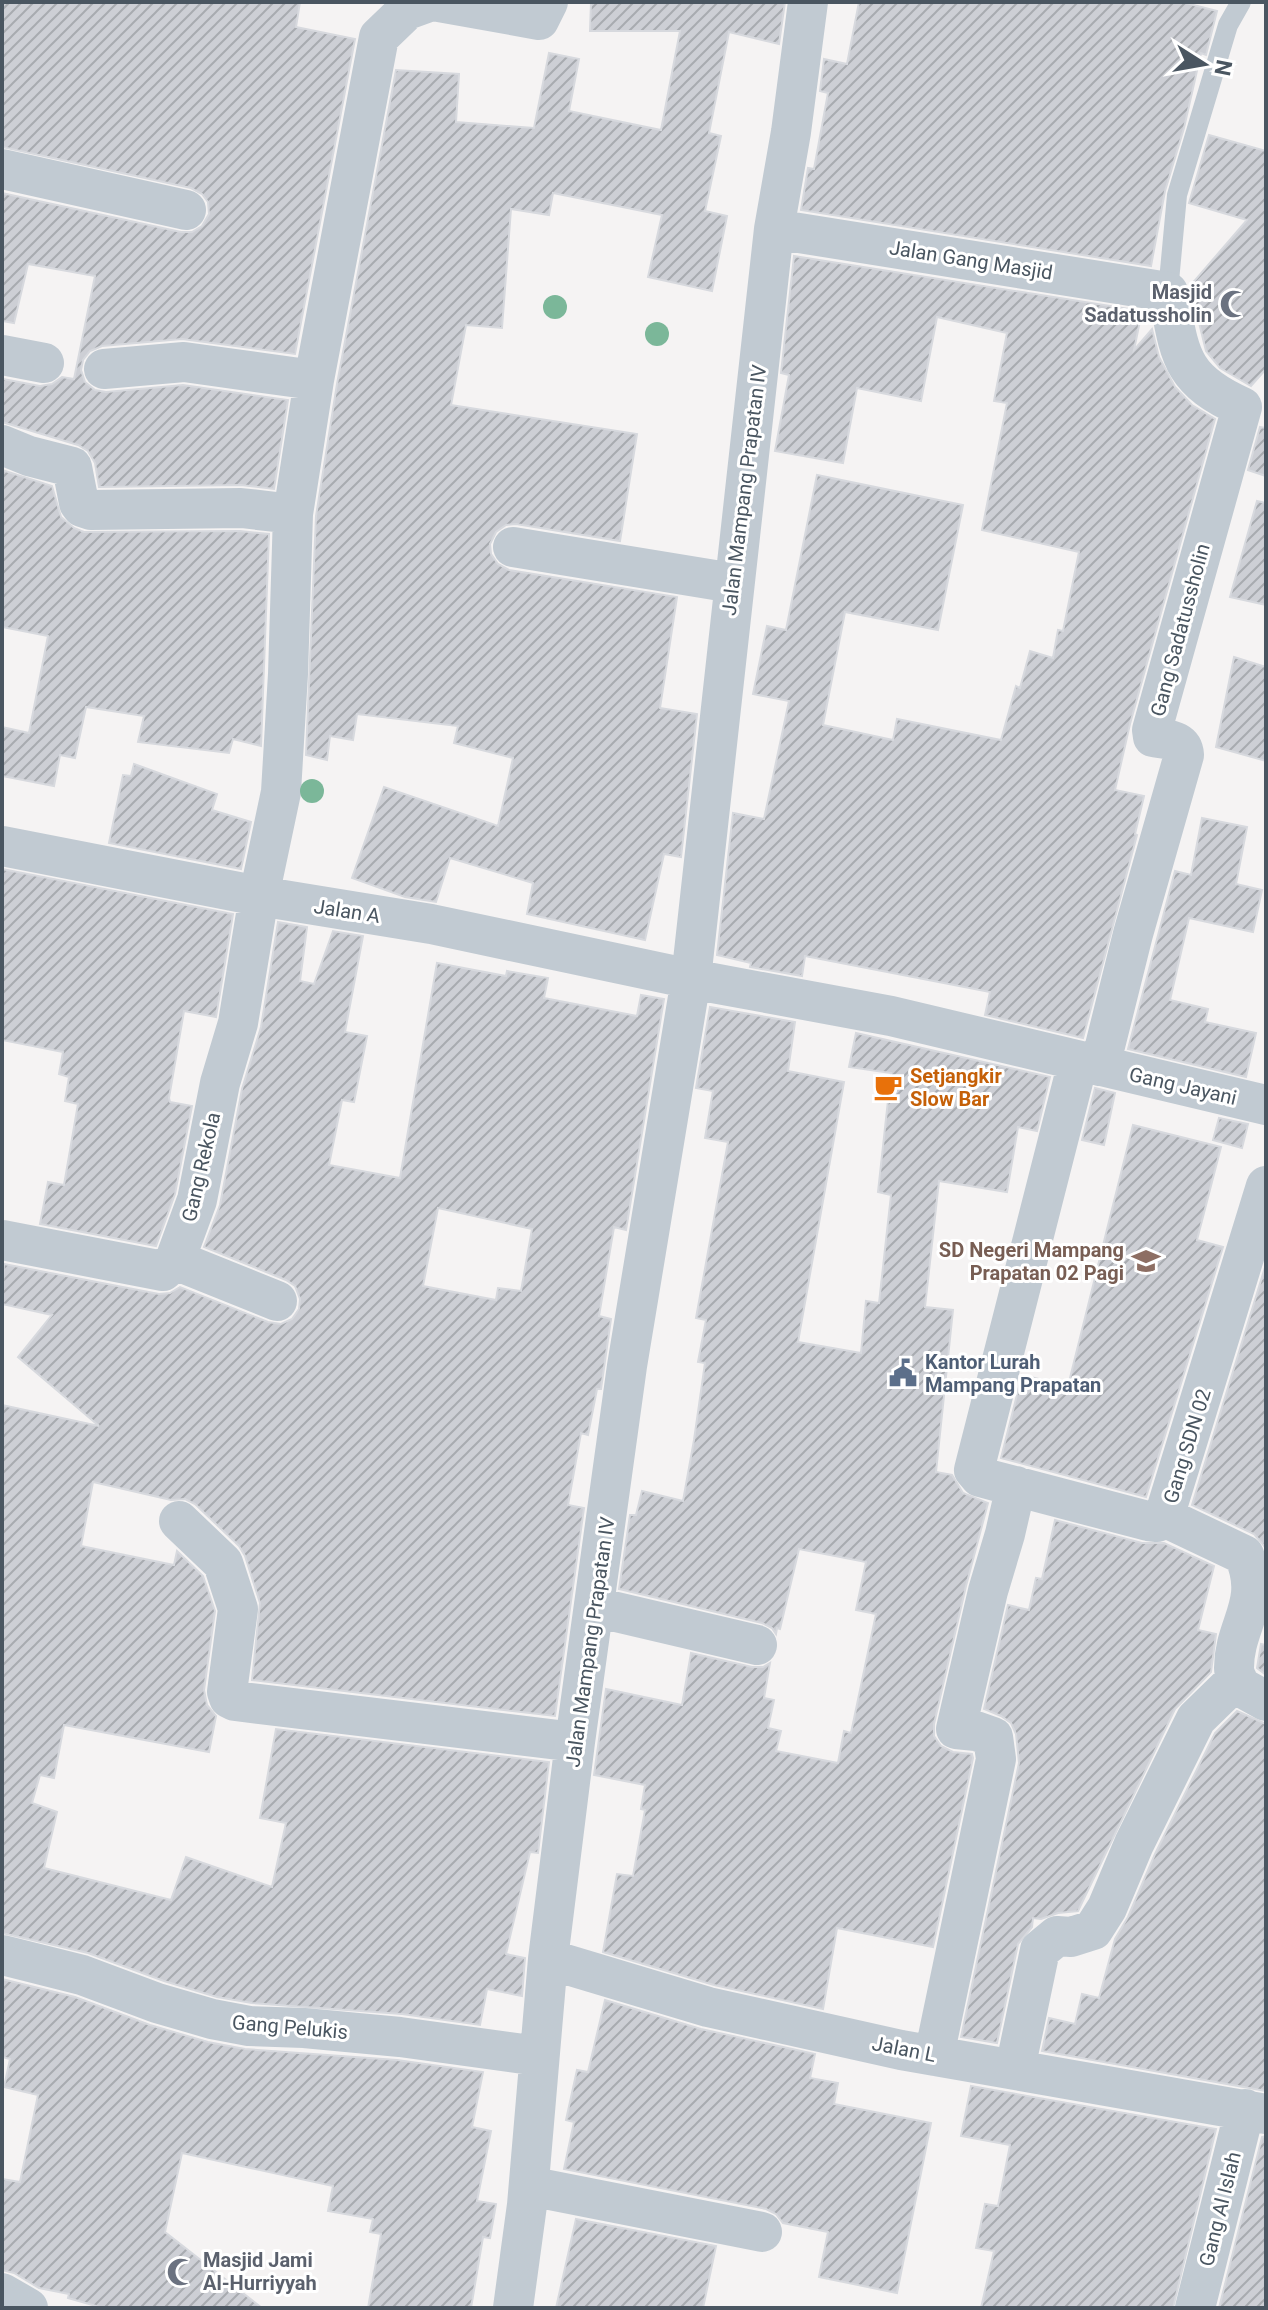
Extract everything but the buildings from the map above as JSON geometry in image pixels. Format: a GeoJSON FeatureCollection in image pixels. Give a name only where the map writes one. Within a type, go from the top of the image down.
{"type":"FeatureCollection","features":[{"type":"Feature","properties":{"kind":"street","name":"Gang Rekola"},"geometry":{"type":"LineString","coordinates":[[175,1260],[197,1200],[220,1083],[238,1023],[259,896],[281,792],[293,514],[314,380],[379,37],[407,10],[429,2]]}},
{"type":"Feature","properties":{"kind":"street"},"geometry":{"type":"LineString","coordinates":[[439,2],[539,20],[548,2]]}},
{"type":"Feature","properties":{"kind":"street","name":"Jalan Mampang Prapatan IV"},"geometry":{"type":"LineString","coordinates":[[513,2308],[529,2186],[548,1959],[575,1742],[627,1366],[691,979],[774,229],[791,132],[808,2]]}},
{"type":"Feature","properties":{"kind":"street"},"geometry":{"type":"LineString","coordinates":[[2,169],[186,210]]}},
{"type":"Feature","properties":{"kind":"street","name":"Jalan Gang Masjid"},"geometry":{"type":"LineString","coordinates":[[774,229],[1168,292]]}},
{"type":"Feature","properties":{"kind":"street","name":"Gang Sadatussholin"},"geometry":{"type":"LineString","coordinates":[[1089,1064],[1133,934],[1184,755],[1180,743],[1153,737],[1152,730],[1254,410],[1214,395],[1196,379],[1181,357],[1168,292]]}},
{"type":"Feature","properties":{"kind":"street"},"geometry":{"type":"LineString","coordinates":[[2,355],[44,363]]}},
{"type":"Feature","properties":{"kind":"street"},"geometry":{"type":"LineString","coordinates":[[104,369],[184,362],[314,380]]}},
{"type":"Feature","properties":{"kind":"street"},"geometry":{"type":"LineString","coordinates":[[2,445],[72,467],[79,503],[91,510],[241,508],[293,514]]}},
{"type":"Feature","properties":{"kind":"street"},"geometry":{"type":"LineString","coordinates":[[513,547],[733,583]]}},
{"type":"Feature","properties":{"kind":"street","name":"Jalan A"},"geometry":{"type":"LineString","coordinates":[[2,846],[259,896],[431,924],[691,979]]}},
{"type":"Feature","properties":{"kind":"street"},"geometry":{"type":"LineString","coordinates":[[691,979],[891,1016],[1089,1064]]}},
{"type":"Feature","properties":{"kind":"street","name":"Gang Jayani"},"geometry":{"type":"LineString","coordinates":[[1089,1064],[1266,1105]]}},
{"type":"Feature","properties":{"kind":"street","name":"Gang SDN 02"},"geometry":{"type":"LineString","coordinates":[[1089,1064],[974,1470],[980,1477],[1148,1521],[1157,1522],[1164,1517],[1257,1242],[1266,1186]]}},
{"type":"Feature","properties":{"kind":"street"},"geometry":{"type":"LineString","coordinates":[[2,1240],[163,1271],[175,1260],[277,1301]]}},
{"type":"Feature","properties":{"kind":"street"},"geometry":{"type":"LineString","coordinates":[[934,2056],[996,1759],[993,1737],[956,1729],[1016,1486]]}},
{"type":"Feature","properties":{"kind":"street"},"geometry":{"type":"LineString","coordinates":[[1015,2069],[1040,1950],[1057,1936],[1071,1937],[1093,1930],[1107,1908],[1134,1844],[1196,1719],[1252,1690],[1233,1670],[1253,1592],[1250,1569],[1244,1555],[1164,1517]]}},
{"type":"Feature","properties":{"kind":"street"},"geometry":{"type":"LineString","coordinates":[[179,1521],[223,1563],[238,1609],[227,1692],[229,1698],[575,1742]]}},
{"type":"Feature","properties":{"kind":"street"},"geometry":{"type":"LineString","coordinates":[[595,1607],[757,1645]]}},
{"type":"Feature","properties":{"kind":"street","name":"Gang Pelukis"},"geometry":{"type":"LineString","coordinates":[[2,1955],[82,1975],[157,2003],[212,2019],[249,2026],[400,2037],[538,2056]]}},
{"type":"Feature","properties":{"kind":"street","name":"Jalan L"},"geometry":{"type":"LineString","coordinates":[[548,1959],[708,2007],[934,2056],[1255,2112]]}},
{"type":"Feature","properties":{"kind":"street","name":"Gang Al Islah"},"geometry":{"type":"LineString","coordinates":[[1195,2308],[1255,2112]]}},
{"type":"Feature","properties":{"kind":"street"},"geometry":{"type":"LineString","coordinates":[[529,2186],[762,2232]]}},
{"type":"Feature","properties":{"kind":"street"},"geometry":{"type":"LineString","coordinates":[[2,2293],[28,2308]]}},
{"type":"Feature","properties":{"kind":"lane"},"geometry":{"type":"LineString","coordinates":[[1168,292],[1177,195],[1228,25],[1241,2]]}},
{"type":"Feature","properties":{"kind":"place","name":"Masjid Sadatussholin"},"geometry":{"type":"Point","coordinates":[1234,304]}},
{"type":"Feature","properties":{"kind":"place","name":"Setjangkir Slow Bar"},"geometry":{"type":"Point","coordinates":[888,1087]}},
{"type":"Feature","properties":{"kind":"place","name":"SD Negeri Mampang Prapatan 02 Pagi"},"geometry":{"type":"Point","coordinates":[1146,1261]}},
{"type":"Feature","properties":{"kind":"place","name":"Kantor Lurah Mampang Prapatan"},"geometry":{"type":"Point","coordinates":[903,1373]}},
{"type":"Feature","properties":{"kind":"place","name":"Masjid Jami Al-Hurriyyah"},"geometry":{"type":"Point","coordinates":[181,2272]}}]}
